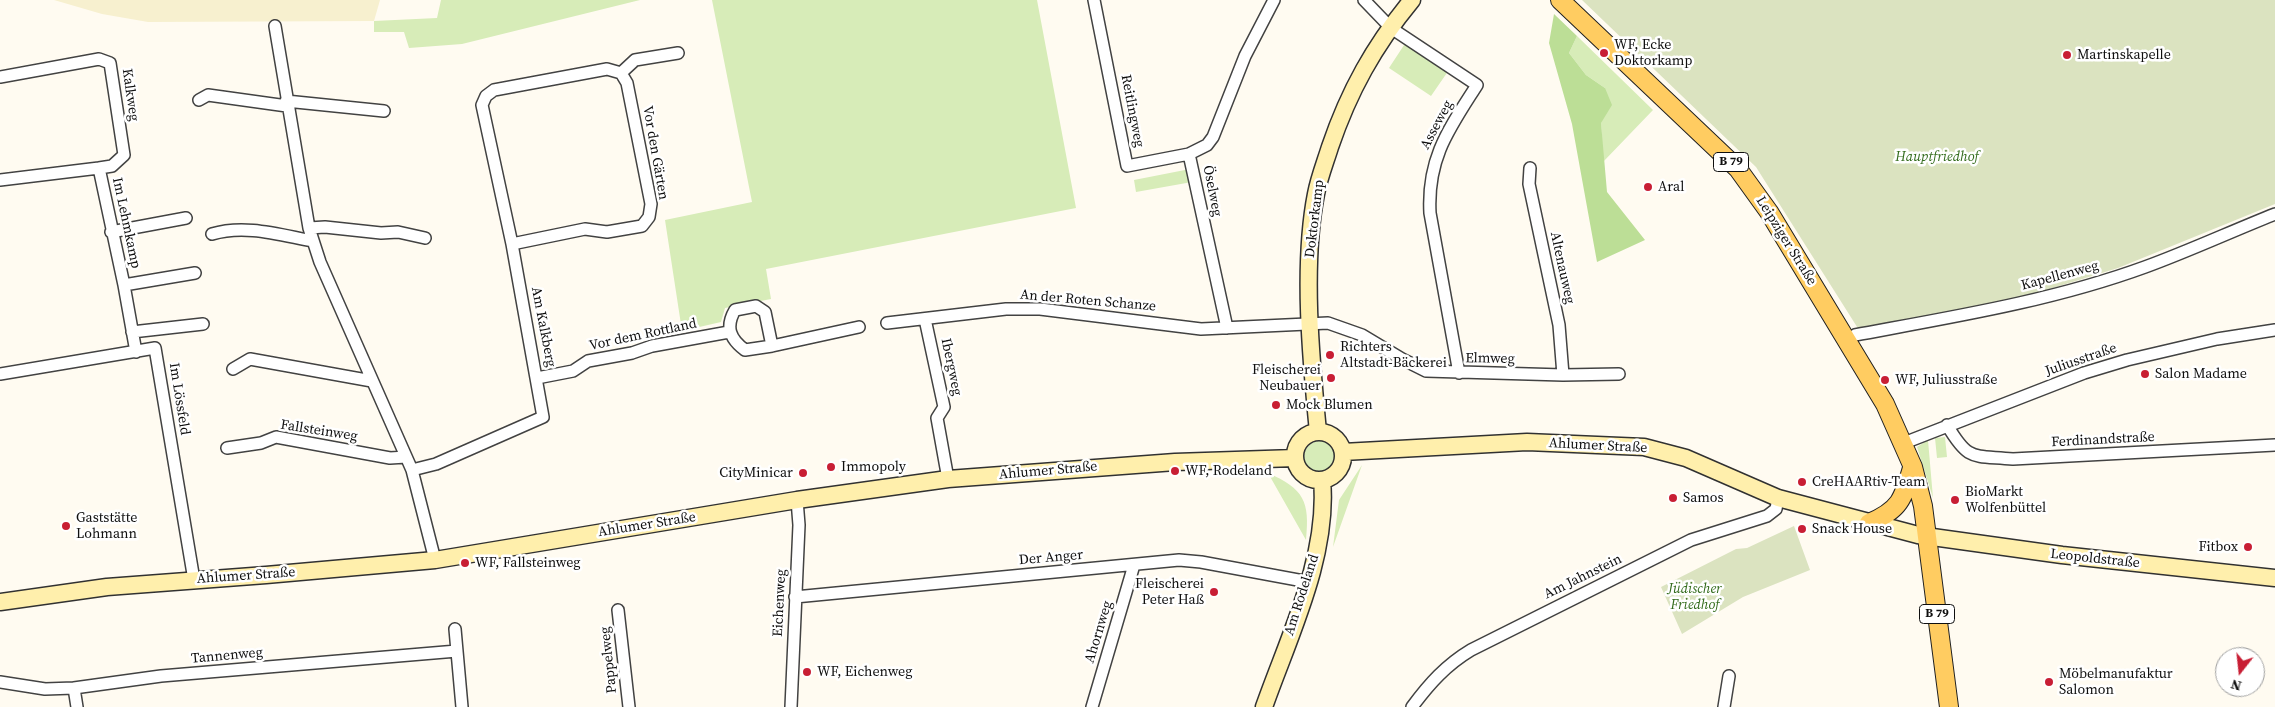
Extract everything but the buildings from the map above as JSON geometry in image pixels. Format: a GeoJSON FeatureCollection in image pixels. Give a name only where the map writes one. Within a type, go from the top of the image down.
{"type":"FeatureCollection","features":[{"type":"Feature","properties":{"kind":"main road","name":"Doktorkamp"},"geometry":{"type":"LineString","coordinates":[[1318,432],[1309,275],[1316,194],[1343,107],[1370,56],[1412,0]]}},
{"type":"Feature","properties":{"kind":"main road","name":"Leipziger Straße"},"geometry":{"type":"LineString","coordinates":[[1560,0],[1738,169],[1769,212],[1885,404],[1904,443],[1913,467],[1928,537]]}},
{"type":"Feature","properties":{"kind":"main road"},"geometry":{"type":"LineString","coordinates":[[1318,432],[1334,437],[1343,452],[1340,468],[1332,476],[1322,480],[1309,478],[1304,474],[1295,458],[1300,442],[1307,435],[1318,432]]}},
{"type":"Feature","properties":{"kind":"main road","name":"Ahlumer Straße"},"geometry":{"type":"LineString","coordinates":[[1343,452],[1494,443],[1630,446],[1658,450],[1686,458],[1778,498],[1869,524],[1928,537]]}},
{"type":"Feature","properties":{"kind":"main road","name":"Ahlumer Straße"},"geometry":{"type":"LineString","coordinates":[[0,602],[107,587],[435,560],[797,500],[948,479],[1175,462],[1295,458]]}},
{"type":"Feature","properties":{"kind":"main road"},"geometry":{"type":"LineString","coordinates":[[1869,524],[1885,517],[1899,505],[1913,467]]}},
{"type":"Feature","properties":{"kind":"main road","name":"Am Rodeland"},"geometry":{"type":"LineString","coordinates":[[1264,707],[1308,582],[1322,529],[1322,480]]}},
{"type":"Feature","properties":{"kind":"main road","name":"Leopoldstraße"},"geometry":{"type":"LineString","coordinates":[[1928,537],[2271,581]]}},
{"type":"Feature","properties":{"kind":"main road","name":"B 79"},"geometry":{"type":"LineString","coordinates":[[1928,537],[1949,707]]}},
{"type":"Feature","properties":{"kind":"street","name":"Reitlingweg"},"geometry":{"type":"LineString","coordinates":[[1094,0],[1127,166],[1189,154]]}},
{"type":"Feature","properties":{"kind":"street","name":"Öselweg"},"geometry":{"type":"LineString","coordinates":[[1227,328],[1189,154],[1207,145],[1213,137],[1245,56],[1274,0]]}},
{"type":"Feature","properties":{"kind":"street","name":"Asseweg"},"geometry":{"type":"LineString","coordinates":[[1364,0],[1391,28],[1477,85],[1436,156],[1429,192],[1430,213],[1458,373]]}},
{"type":"Feature","properties":{"kind":"street"},"geometry":{"type":"LineString","coordinates":[[275,26],[286,103],[309,228],[320,262],[412,470],[435,560]]}},
{"type":"Feature","properties":{"kind":"street"},"geometry":{"type":"LineString","coordinates":[[621,73],[635,60],[678,53]]}},
{"type":"Feature","properties":{"kind":"street","name":"Kalkweg"},"geometry":{"type":"LineString","coordinates":[[0,77],[99,59],[110,63],[124,155],[112,166],[99,168]]}},
{"type":"Feature","properties":{"kind":"street","name":"Am Kalkberg"},"geometry":{"type":"LineString","coordinates":[[412,470],[436,464],[542,417],[537,378],[512,244],[482,105],[486,96],[494,90],[607,69],[621,73]]}},
{"type":"Feature","properties":{"kind":"street","name":"Vor den Gärten"},"geometry":{"type":"LineString","coordinates":[[512,244],[585,229],[606,232],[642,226],[649,216],[651,204],[627,82],[621,73]]}},
{"type":"Feature","properties":{"kind":"street"},"geometry":{"type":"LineString","coordinates":[[199,100],[208,95],[384,111]]}},
{"type":"Feature","properties":{"kind":"street","name":"Im Lehmkamp"},"geometry":{"type":"LineString","coordinates":[[0,179],[99,168],[136,352]]}},
{"type":"Feature","properties":{"kind":"street","name":"Altenauweg"},"geometry":{"type":"LineString","coordinates":[[1530,168],[1529,184],[1558,325],[1563,375]]}},
{"type":"Feature","properties":{"kind":"street","name":"Kapellenweg"},"geometry":{"type":"LineString","coordinates":[[1846,340],[1855,335],[2004,307],[2116,276],[2145,267],[2275,214]]}},
{"type":"Feature","properties":{"kind":"street"},"geometry":{"type":"LineString","coordinates":[[111,232],[186,218]]}},
{"type":"Feature","properties":{"kind":"street"},"geometry":{"type":"LineString","coordinates":[[309,228],[325,226],[381,233],[398,232],[425,238]]}},
{"type":"Feature","properties":{"kind":"street"},"geometry":{"type":"LineString","coordinates":[[212,234],[228,229],[246,229],[313,241]]}},
{"type":"Feature","properties":{"kind":"street"},"geometry":{"type":"LineString","coordinates":[[124,285],[195,273]]}},
{"type":"Feature","properties":{"kind":"street"},"geometry":{"type":"LineString","coordinates":[[772,346],[765,312],[756,306],[735,310],[730,319],[729,332],[736,344],[745,350],[772,346],[859,327]]}},
{"type":"Feature","properties":{"kind":"street","name":"An der Roten Schanze"},"geometry":{"type":"LineString","coordinates":[[887,323],[1006,309],[1040,309],[1201,329],[1227,328]]}},
{"type":"Feature","properties":{"kind":"street","name":"Ibergweg"},"geometry":{"type":"LineString","coordinates":[[925,319],[944,407],[937,418],[948,479]]}},
{"type":"Feature","properties":{"kind":"street"},"geometry":{"type":"LineString","coordinates":[[1227,328],[1311,323]]}},
{"type":"Feature","properties":{"kind":"street","name":"Elmweg"},"geometry":{"type":"LineString","coordinates":[[1311,323],[1328,323],[1342,327],[1426,370],[1458,373],[1619,374]]}},
{"type":"Feature","properties":{"kind":"street"},"geometry":{"type":"LineString","coordinates":[[132,332],[203,324]]}},
{"type":"Feature","properties":{"kind":"street","name":"Juliusstraße"},"geometry":{"type":"LineString","coordinates":[[1904,443],[2084,372],[2217,339],[2275,330]]}},
{"type":"Feature","properties":{"kind":"street","name":"Vor dem Rottland"},"geometry":{"type":"LineString","coordinates":[[537,378],[573,371],[588,361],[632,353],[652,346],[729,332]]}},
{"type":"Feature","properties":{"kind":"street","name":"Im Lössfeld"},"geometry":{"type":"LineString","coordinates":[[0,374],[155,348],[194,580]]}},
{"type":"Feature","properties":{"kind":"street"},"geometry":{"type":"LineString","coordinates":[[233,368],[250,360],[372,380]]}},
{"type":"Feature","properties":{"kind":"street","name":"Ferdinandstraße"},"geometry":{"type":"LineString","coordinates":[[1948,425],[1960,447],[1975,455],[2013,459],[2275,445]]}},
{"type":"Feature","properties":{"kind":"street","name":"Fallsteinweg"},"geometry":{"type":"LineString","coordinates":[[228,448],[261,444],[276,436],[390,458],[406,457]]}},
{"type":"Feature","properties":{"kind":"street","name":"Am Jahnstein"},"geometry":{"type":"LineString","coordinates":[[1412,707],[1440,673],[1454,660],[1471,650],[1691,540],[1768,516],[1776,509],[1778,498]]}},
{"type":"Feature","properties":{"kind":"street","name":"Eichenweg"},"geometry":{"type":"LineString","coordinates":[[791,707],[800,525],[797,500]]}},
{"type":"Feature","properties":{"kind":"street","name":"Der Anger"},"geometry":{"type":"LineString","coordinates":[[795,598],[1179,560],[1201,562],[1308,582]]}},
{"type":"Feature","properties":{"kind":"street","name":"Ahornweg"},"geometry":{"type":"LineString","coordinates":[[1092,707],[1134,565]]}},
{"type":"Feature","properties":{"kind":"street","name":"Pappelweg"},"geometry":{"type":"LineString","coordinates":[[618,610],[629,707]]}},
{"type":"Feature","properties":{"kind":"street"},"geometry":{"type":"LineString","coordinates":[[455,629],[462,707]]}},
{"type":"Feature","properties":{"kind":"street","name":"Tannenweg"},"geometry":{"type":"LineString","coordinates":[[0,682],[45,689],[74,688],[161,676],[457,651]]}},
{"type":"Feature","properties":{"kind":"street"},"geometry":{"type":"LineString","coordinates":[[1724,707],[1729,676]]}},
{"type":"Feature","properties":{"kind":"street"},"geometry":{"type":"LineString","coordinates":[[74,688],[77,707]]}},
{"type":"Feature","properties":{"kind":"shaded area"},"geometry":{"type":"Polygon","coordinates":[[[54,0],[380,0],[374,21],[148,22],[102,14],[54,0]]]}},
{"type":"Feature","properties":{"kind":"green space"},"geometry":{"type":"Polygon","coordinates":[[[441,0],[640,0],[462,44],[409,48],[404,32],[374,32],[374,21],[437,18],[441,0]]]}},
{"type":"Feature","properties":{"kind":"green space"},"geometry":{"type":"Polygon","coordinates":[[[712,0],[1037,0],[1076,208],[766,269],[771,299],[725,308],[721,322],[682,331],[665,220],[752,202],[712,0]]]}},
{"type":"Feature","properties":{"kind":"green space","name":"Hauptfriedhof"},"geometry":{"type":"Polygon","coordinates":[[[1582,0],[2275,0],[2275,204],[2118,268],[2004,303],[1859,330],[1756,167],[1582,0]]]}},
{"type":"Feature","properties":{"kind":"green space"},"geometry":{"type":"Polygon","coordinates":[[[1554,14],[1577,36],[1569,53],[1586,75],[1605,88],[1612,105],[1601,123],[1607,192],[1645,240],[1597,262],[1572,124],[1549,43],[1554,14]]]}},
{"type":"Feature","properties":{"kind":"green space"},"geometry":{"type":"Polygon","coordinates":[[[1577,36],[1653,110],[1603,162],[1601,123],[1605,88],[1586,75],[1569,53],[1577,36]]]}},
{"type":"Feature","properties":{"kind":"green space"},"geometry":{"type":"Polygon","coordinates":[[[1408,39],[1451,67],[1431,96],[1389,68],[1408,39]]]}},
{"type":"Feature","properties":{"kind":"green space"},"geometry":{"type":"Polygon","coordinates":[[[1190,169],[1192,182],[1136,192],[1134,180],[1190,169]]]}},
{"type":"Feature","properties":{"kind":"green space"},"geometry":{"type":"Polygon","coordinates":[[[1945,437],[1947,457],[1937,458],[1935,438],[1945,437]]]}},
{"type":"Feature","properties":{"kind":"green space"},"geometry":{"type":"Polygon","coordinates":[[[1928,440],[1933,498],[1917,447],[1928,440]]]}},
{"type":"Feature","properties":{"kind":"green space"},"geometry":{"type":"Polygon","coordinates":[[[1320,441],[1332,445],[1336,457],[1332,469],[1320,473],[1308,469],[1304,457],[1308,445],[1320,441]]]}},
{"type":"Feature","properties":{"kind":"green space"},"geometry":{"type":"Polygon","coordinates":[[[1362,465],[1333,547],[1339,500],[1362,465]]]}},
{"type":"Feature","properties":{"kind":"green space"},"geometry":{"type":"Polygon","coordinates":[[[1268,473],[1290,485],[1302,498],[1307,515],[1306,540],[1268,473]]]}},
{"type":"Feature","properties":{"kind":"green space","name":"Jüdischer Friedhof"},"geometry":{"type":"Polygon","coordinates":[[[1794,526],[1810,570],[1743,597],[1682,634],[1661,587],[1736,549],[1747,548],[1794,526]]]}},
{"type":"Feature","properties":{"kind":"place","name":"WF, Ecke Doktorkamp"},"geometry":{"type":"Point","coordinates":[1604,53]}},
{"type":"Feature","properties":{"kind":"place","name":"Martinskapelle"},"geometry":{"type":"Point","coordinates":[2067,55]}},
{"type":"Feature","properties":{"kind":"place","name":"Aral"},"geometry":{"type":"Point","coordinates":[1648,187]}},
{"type":"Feature","properties":{"kind":"place","name":"Richters Altstadt-Bäckerei"},"geometry":{"type":"Point","coordinates":[1330,355]}},
{"type":"Feature","properties":{"kind":"place","name":"Salon Madame"},"geometry":{"type":"Point","coordinates":[2145,374]}},
{"type":"Feature","properties":{"kind":"place","name":"Fleischerei Neubauer"},"geometry":{"type":"Point","coordinates":[1331,378]}},
{"type":"Feature","properties":{"kind":"place","name":"WF, Juliusstraße"},"geometry":{"type":"Point","coordinates":[1885,380]}},
{"type":"Feature","properties":{"kind":"place","name":"Mock Blumen"},"geometry":{"type":"Point","coordinates":[1276,405]}},
{"type":"Feature","properties":{"kind":"place","name":"Immopoly"},"geometry":{"type":"Point","coordinates":[831,467]}},
{"type":"Feature","properties":{"kind":"place","name":"WF, Rodeland"},"geometry":{"type":"Point","coordinates":[1175,471]}},
{"type":"Feature","properties":{"kind":"place","name":"CityMinicar"},"geometry":{"type":"Point","coordinates":[803,473]}},
{"type":"Feature","properties":{"kind":"place","name":"CreHAARtiv-Team"},"geometry":{"type":"Point","coordinates":[1802,482]}},
{"type":"Feature","properties":{"kind":"place","name":"Samos"},"geometry":{"type":"Point","coordinates":[1673,498]}},
{"type":"Feature","properties":{"kind":"place","name":"BioMarkt Wolfenbüttel"},"geometry":{"type":"Point","coordinates":[1955,500]}},
{"type":"Feature","properties":{"kind":"place","name":"Gaststätte Lohmann"},"geometry":{"type":"Point","coordinates":[66,526]}},
{"type":"Feature","properties":{"kind":"place","name":"Snack House"},"geometry":{"type":"Point","coordinates":[1802,529]}},
{"type":"Feature","properties":{"kind":"place","name":"Fitbox"},"geometry":{"type":"Point","coordinates":[2248,547]}},
{"type":"Feature","properties":{"kind":"place","name":"WF, Fallsteinweg"},"geometry":{"type":"Point","coordinates":[465,563]}},
{"type":"Feature","properties":{"kind":"place","name":"Fleischerei Peter Haß"},"geometry":{"type":"Point","coordinates":[1214,592]}},
{"type":"Feature","properties":{"kind":"place","name":"WF, Eichenweg"},"geometry":{"type":"Point","coordinates":[807,672]}},
{"type":"Feature","properties":{"kind":"place","name":"Möbelmanufaktur Salomon"},"geometry":{"type":"Point","coordinates":[2049,682]}}]}
